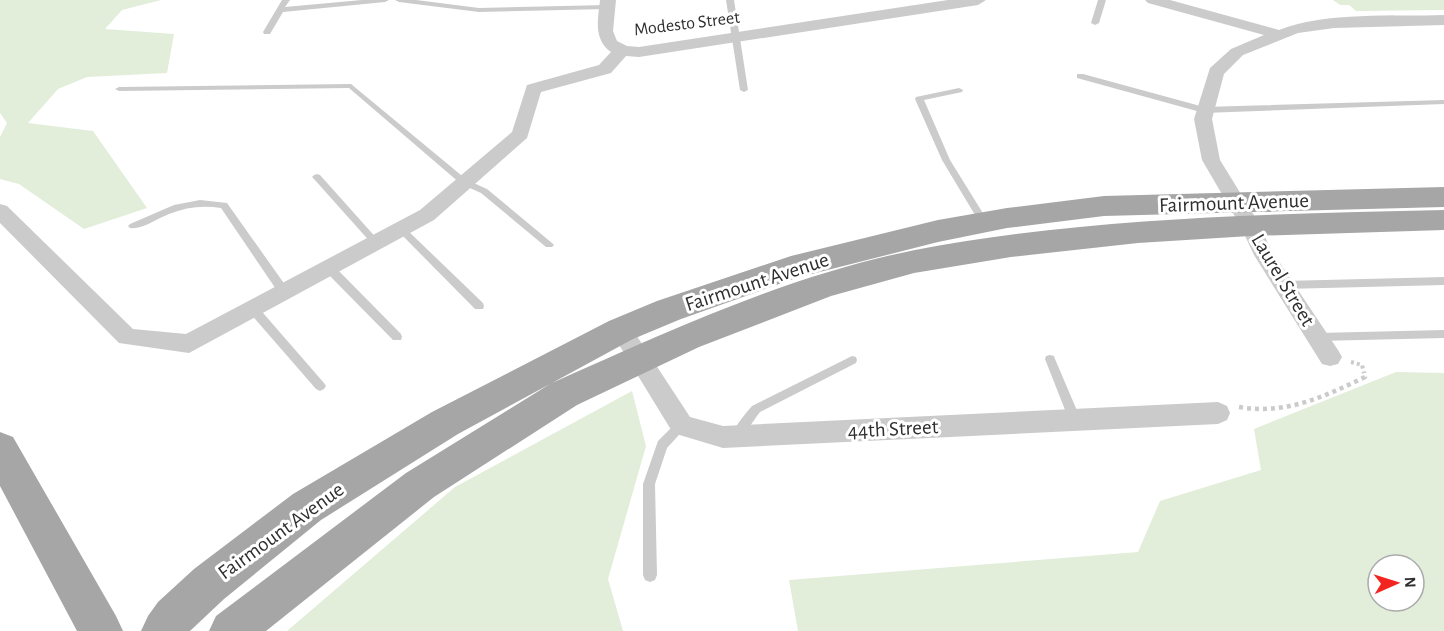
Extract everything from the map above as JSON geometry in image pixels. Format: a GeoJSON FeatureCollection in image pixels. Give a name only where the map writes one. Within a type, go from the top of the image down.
{"type":"FeatureCollection","features":[{"type":"Feature","properties":{"kind":"main road","name":"Fairmount Avenue"},"geometry":{"type":"LineString","coordinates":[[163,631],[173,618],[209,584],[307,507],[444,423],[630,344],[824,286],[914,262],[1011,246],[1138,231],[1243,214],[1444,197]]}},
{"type":"Feature","properties":{"kind":"main road","name":"Fairmount Avenue"},"geometry":{"type":"LineString","coordinates":[[231,631],[420,485],[564,394],[630,344],[669,310],[791,268],[938,231],[1104,206],[1243,214],[1444,220]]}},
{"type":"Feature","properties":{"kind":"main road"},"geometry":{"type":"LineString","coordinates":[[0,449],[101,631]]}},
{"type":"Feature","properties":{"kind":"street"},"geometry":{"type":"LineString","coordinates":[[1153,0],[1281,35]]}},
{"type":"Feature","properties":{"kind":"street","name":"Modesto Street"},"geometry":{"type":"LineString","coordinates":[[617,50],[639,51],[735,38],[968,1]]}},
{"type":"Feature","properties":{"kind":"street"},"geometry":{"type":"LineString","coordinates":[[0,211],[127,337],[189,344],[427,215],[521,134],[533,89],[605,69],[617,50],[606,37],[608,4]]}},
{"type":"Feature","properties":{"kind":"street","name":"Laurel Street"},"geometry":{"type":"LineString","coordinates":[[1330,357],[1261,250],[1211,160],[1203,119],[1216,72],[1237,52],[1295,29],[1334,23],[1444,20]]}},
{"type":"Feature","properties":{"kind":"street"},"geometry":{"type":"LineString","coordinates":[[630,344],[682,425]]}},
{"type":"Feature","properties":{"kind":"street","name":"44th Street"},"geometry":{"type":"LineString","coordinates":[[682,425],[723,437],[1218,413]]}},
{"type":"Feature","properties":{"kind":"lane"},"geometry":{"type":"LineString","coordinates":[[267,32],[286,0]]}},
{"type":"Feature","properties":{"kind":"lane"},"geometry":{"type":"LineString","coordinates":[[280,10],[385,0]]}},
{"type":"Feature","properties":{"kind":"lane"},"geometry":{"type":"LineString","coordinates":[[399,0],[479,10],[608,4]]}},
{"type":"Feature","properties":{"kind":"lane"},"geometry":{"type":"LineString","coordinates":[[730,0],[744,90]]}},
{"type":"Feature","properties":{"kind":"lane"},"geometry":{"type":"LineString","coordinates":[[1095,23],[1102,0]]}},
{"type":"Feature","properties":{"kind":"lane"},"geometry":{"type":"LineString","coordinates":[[1080,76],[1204,110],[1444,102]]}},
{"type":"Feature","properties":{"kind":"lane"},"geometry":{"type":"LineString","coordinates":[[119,89],[351,86],[464,182],[484,191],[549,245]]}},
{"type":"Feature","properties":{"kind":"lane"},"geometry":{"type":"LineString","coordinates":[[959,90],[919,99],[946,160],[984,223]]}},
{"type":"Feature","properties":{"kind":"lane"},"geometry":{"type":"LineString","coordinates":[[317,177],[376,243]]}},
{"type":"Feature","properties":{"kind":"lane"},"geometry":{"type":"LineString","coordinates":[[133,226],[183,204],[207,201],[224,205],[284,292]]}},
{"type":"Feature","properties":{"kind":"lane"},"geometry":{"type":"LineString","coordinates":[[400,229],[479,306]]}},
{"type":"Feature","properties":{"kind":"lane"},"geometry":{"type":"LineString","coordinates":[[329,268],[397,337]]}},
{"type":"Feature","properties":{"kind":"lane"},"geometry":{"type":"LineString","coordinates":[[1284,285],[1444,282]]}},
{"type":"Feature","properties":{"kind":"lane"},"geometry":{"type":"LineString","coordinates":[[253,309],[320,386]]}},
{"type":"Feature","properties":{"kind":"lane"},"geometry":{"type":"LineString","coordinates":[[1318,337],[1444,334]]}},
{"type":"Feature","properties":{"kind":"lane"},"geometry":{"type":"LineString","coordinates":[[1050,359],[1076,421]]}},
{"type":"Feature","properties":{"kind":"lane"},"geometry":{"type":"LineString","coordinates":[[736,436],[747,418],[756,409],[852,360]]}},
{"type":"Feature","properties":{"kind":"lane"},"geometry":{"type":"LineString","coordinates":[[650,575],[649,484],[662,445],[682,425]]}},
{"type":"Feature","properties":{"kind":"path"},"geometry":{"type":"LineString","coordinates":[[1218,413],[1228,404],[1256,412],[1313,402],[1365,377],[1362,364],[1330,357]]}},
{"type":"Feature","properties":{"kind":"green space"},"geometry":{"type":"Polygon","coordinates":[[[0,0],[161,0],[122,10],[105,29],[174,34],[167,73],[87,77],[58,89],[28,123],[93,131],[147,208],[84,229],[19,184],[0,179],[0,137],[7,123],[0,113],[0,0]]]}},
{"type":"Feature","properties":{"kind":"green space"},"geometry":{"type":"Polygon","coordinates":[[[1333,0],[1444,0],[1444,10],[1356,11],[1349,5],[1340,5],[1333,0]]]}},
{"type":"Feature","properties":{"kind":"green space"},"geometry":{"type":"Polygon","coordinates":[[[1396,372],[1444,373],[1444,631],[798,631],[789,580],[1138,552],[1160,501],[1261,470],[1254,429],[1396,372]]]}},
{"type":"Feature","properties":{"kind":"green space"},"geometry":{"type":"Polygon","coordinates":[[[632,391],[646,446],[608,579],[623,631],[287,631],[455,487],[632,391]]]}}]}
